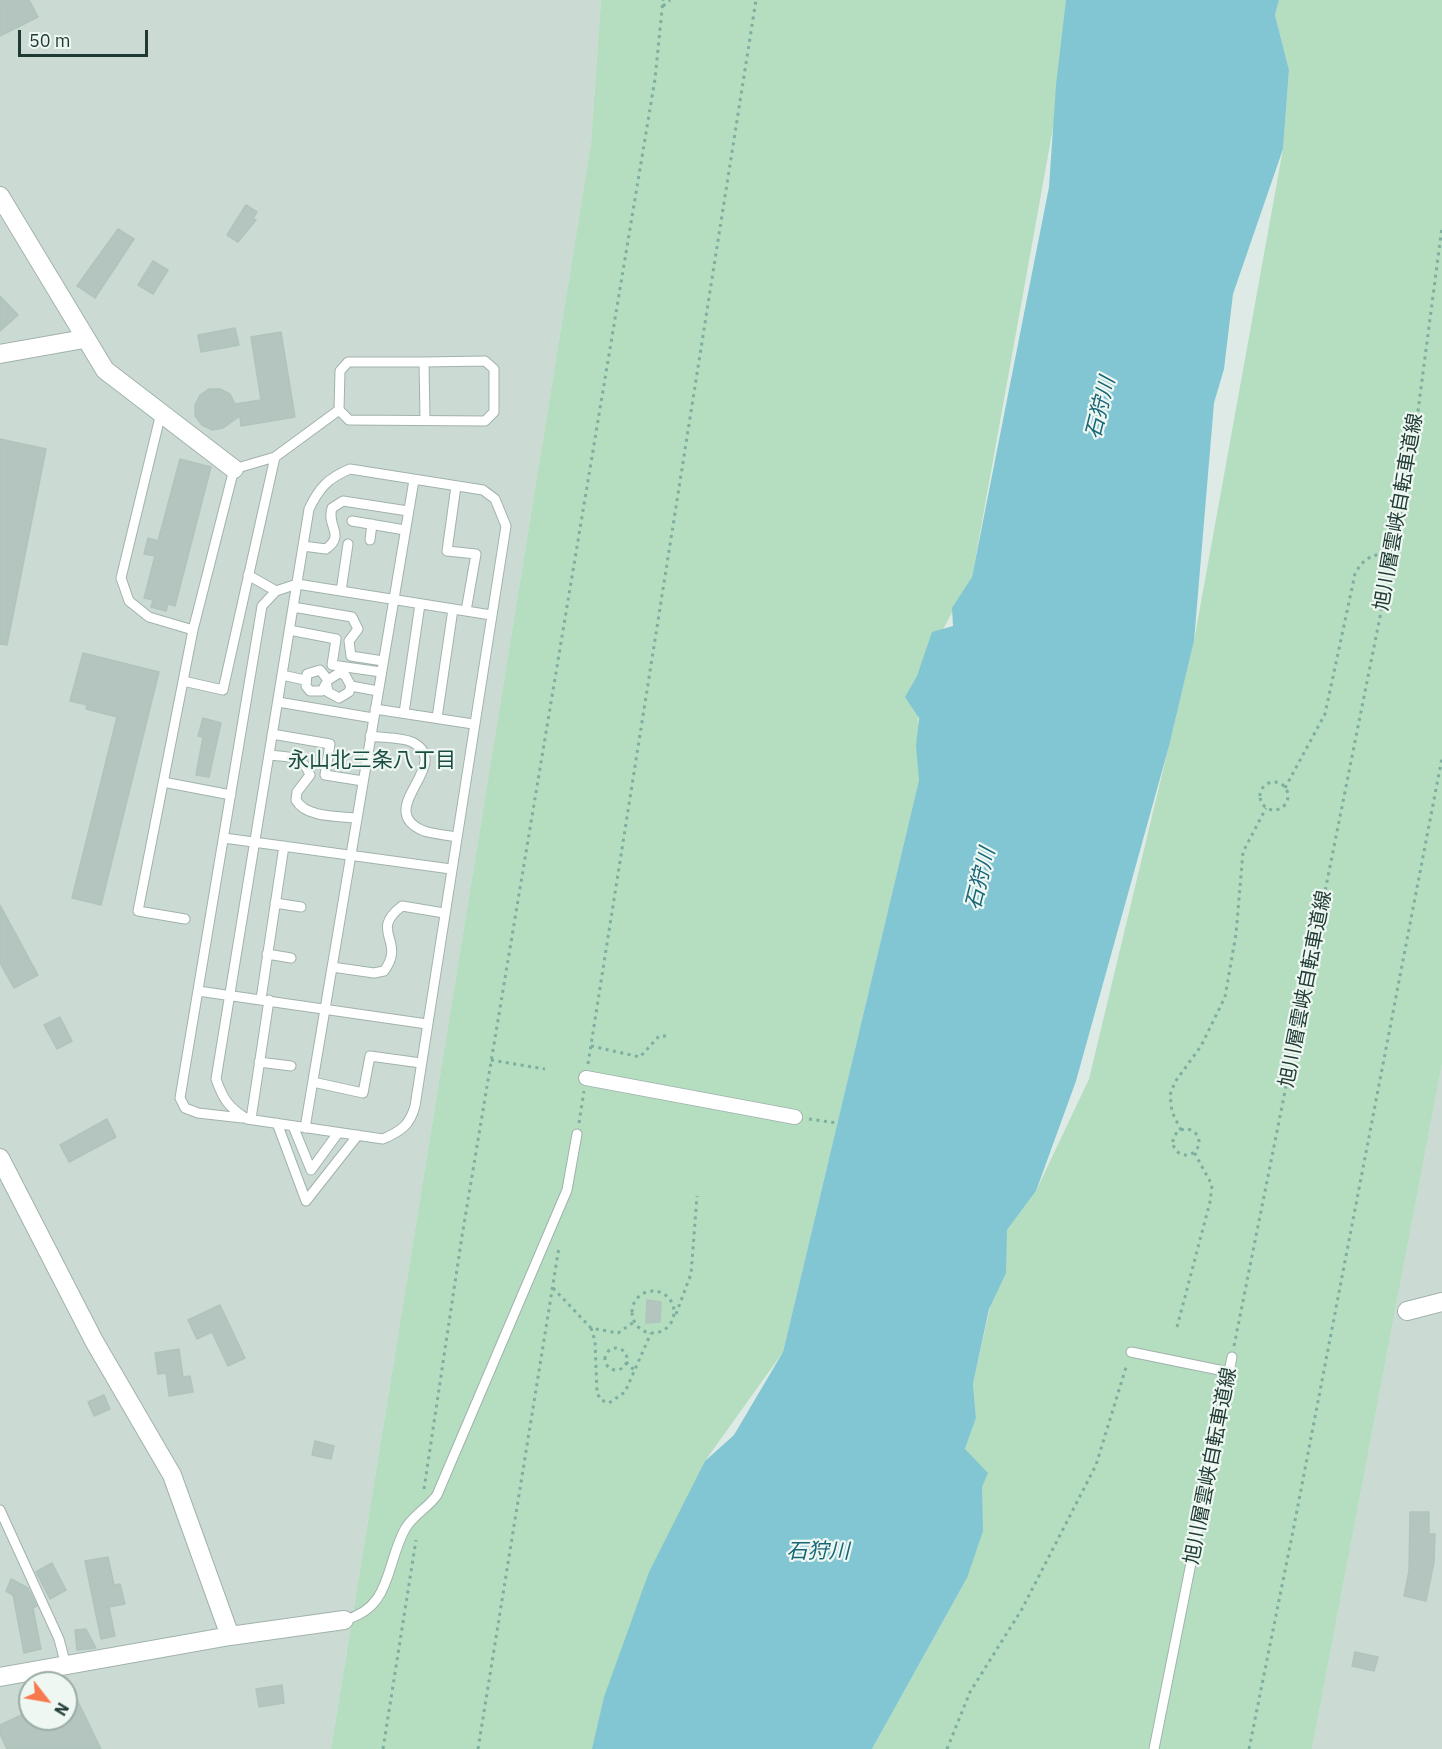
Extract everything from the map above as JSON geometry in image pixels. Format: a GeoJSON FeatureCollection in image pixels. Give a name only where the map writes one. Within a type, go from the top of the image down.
{"type":"FeatureCollection","features":[{"type":"Feature","properties":{"kind":"street"},"geometry":{"type":"LineString","coordinates":[[0,196],[84,339],[105,370],[234,469]]}},
{"type":"Feature","properties":{"kind":"street"},"geometry":{"type":"LineString","coordinates":[[0,354],[84,339]]}},
{"type":"Feature","properties":{"kind":"street"},"geometry":{"type":"LineString","coordinates":[[586,1078],[795,1117]]}},
{"type":"Feature","properties":{"kind":"street"},"geometry":{"type":"LineString","coordinates":[[0,1158],[94,1341],[172,1475],[230,1636]]}},
{"type":"Feature","properties":{"kind":"street"},"geometry":{"type":"LineString","coordinates":[[1407,1311],[1442,1302]]}},
{"type":"Feature","properties":{"kind":"street"},"geometry":{"type":"LineString","coordinates":[[0,1677],[230,1636],[344,1620]]}},
{"type":"Feature","properties":{"kind":"lane"},"geometry":{"type":"LineString","coordinates":[[485,361],[494,369],[494,412],[485,421],[349,420],[339,410],[340,371],[348,362],[424,362],[485,361]]}},
{"type":"Feature","properties":{"kind":"lane"},"geometry":{"type":"LineString","coordinates":[[424,362],[425,419]]}},
{"type":"Feature","properties":{"kind":"lane"},"geometry":{"type":"LineString","coordinates":[[185,919],[138,910],[194,630],[234,469],[275,457],[339,410]]}},
{"type":"Feature","properties":{"kind":"lane"},"geometry":{"type":"LineString","coordinates":[[160,414],[121,578],[129,601],[148,617],[194,630]]}},
{"type":"Feature","properties":{"kind":"lane"},"geometry":{"type":"LineString","coordinates":[[183,681],[223,690],[275,457]]}},
{"type":"Feature","properties":{"kind":"lane"},"geometry":{"type":"LineString","coordinates":[[249,1119],[230,1108],[223,1099],[216,1079],[278,702],[289,630],[297,584],[309,509],[319,488],[333,476],[350,469],[483,490],[495,499],[506,526],[411,1120],[400,1132],[384,1139],[198,1113],[185,1108],[180,1098],[262,606],[276,591],[297,584],[491,615]]}},
{"type":"Feature","properties":{"kind":"lane"},"geometry":{"type":"LineString","coordinates":[[305,1128],[414,480]]}},
{"type":"Feature","properties":{"kind":"lane"},"geometry":{"type":"LineString","coordinates":[[456,486],[447,550],[476,554],[466,611]]}},
{"type":"Feature","properties":{"kind":"lane"},"geometry":{"type":"LineString","coordinates":[[303,546],[326,549],[333,544],[336,535],[330,516],[332,508],[344,501],[408,511]]}},
{"type":"Feature","properties":{"kind":"lane"},"geometry":{"type":"LineString","coordinates":[[352,521],[405,530]]}},
{"type":"Feature","properties":{"kind":"lane"},"geometry":{"type":"LineString","coordinates":[[370,540],[372,524]]}},
{"type":"Feature","properties":{"kind":"lane"},"geometry":{"type":"LineString","coordinates":[[341,591],[348,544]]}},
{"type":"Feature","properties":{"kind":"lane"},"geometry":{"type":"LineString","coordinates":[[346,562],[358,564]]}},
{"type":"Feature","properties":{"kind":"lane"},"geometry":{"type":"LineString","coordinates":[[248,575],[276,591]]}},
{"type":"Feature","properties":{"kind":"lane"},"geometry":{"type":"LineString","coordinates":[[404,713],[420,604]]}},
{"type":"Feature","properties":{"kind":"lane"},"geometry":{"type":"LineString","coordinates":[[293,607],[352,617],[358,629],[349,641],[351,656],[383,661]]}},
{"type":"Feature","properties":{"kind":"lane"},"geometry":{"type":"LineString","coordinates":[[437,718],[453,609]]}},
{"type":"Feature","properties":{"kind":"lane"},"geometry":{"type":"LineString","coordinates":[[289,630],[336,639],[332,665],[381,672]]}},
{"type":"Feature","properties":{"kind":"lane"},"geometry":{"type":"LineString","coordinates":[[328,683],[320,670],[308,674],[305,680],[306,686],[316,693],[328,683],[339,673],[345,675],[351,686],[349,692],[339,698],[328,692],[328,683]]}},
{"type":"Feature","properties":{"kind":"lane"},"geometry":{"type":"LineString","coordinates":[[282,675],[305,680]]}},
{"type":"Feature","properties":{"kind":"lane"},"geometry":{"type":"LineString","coordinates":[[351,686],[378,691]]}},
{"type":"Feature","properties":{"kind":"lane"},"geometry":{"type":"LineString","coordinates":[[278,702],[374,714],[404,713],[473,724]]}},
{"type":"Feature","properties":{"kind":"lane"},"geometry":{"type":"LineString","coordinates":[[272,734],[330,744],[325,775],[363,780]]}},
{"type":"Feature","properties":{"kind":"lane"},"geometry":{"type":"LineString","coordinates":[[370,736],[411,742],[422,752],[426,765],[422,776],[409,795],[406,809],[410,821],[424,831],[456,837]]}},
{"type":"Feature","properties":{"kind":"lane"},"geometry":{"type":"LineString","coordinates":[[269,755],[299,759],[306,765],[310,775],[297,792],[296,800],[300,807],[311,812],[357,818]]}},
{"type":"Feature","properties":{"kind":"lane"},"geometry":{"type":"LineString","coordinates":[[163,782],[231,795]]}},
{"type":"Feature","properties":{"kind":"lane"},"geometry":{"type":"LineString","coordinates":[[224,838],[451,869]]}},
{"type":"Feature","properties":{"kind":"lane"},"geometry":{"type":"LineString","coordinates":[[249,1119],[259,1062],[267,954],[284,846]]}},
{"type":"Feature","properties":{"kind":"lane"},"geometry":{"type":"LineString","coordinates":[[275,903],[301,907]]}},
{"type":"Feature","properties":{"kind":"lane"},"geometry":{"type":"LineString","coordinates":[[332,967],[374,973],[384,970],[393,959],[393,947],[387,934],[387,925],[393,914],[402,906],[444,913]]}},
{"type":"Feature","properties":{"kind":"lane"},"geometry":{"type":"LineString","coordinates":[[267,954],[291,958]]}},
{"type":"Feature","properties":{"kind":"lane"},"geometry":{"type":"LineString","coordinates":[[198,991],[428,1024]]}},
{"type":"Feature","properties":{"kind":"lane"},"geometry":{"type":"LineString","coordinates":[[313,1082],[363,1093],[370,1056],[421,1063]]}},
{"type":"Feature","properties":{"kind":"lane"},"geometry":{"type":"LineString","coordinates":[[259,1062],[291,1066]]}},
{"type":"Feature","properties":{"kind":"lane"},"geometry":{"type":"LineString","coordinates":[[277,1124],[306,1201],[358,1136]]}},
{"type":"Feature","properties":{"kind":"lane"},"geometry":{"type":"LineString","coordinates":[[293,1126],[311,1170],[338,1132]]}},
{"type":"Feature","properties":{"kind":"lane"},"geometry":{"type":"LineString","coordinates":[[344,1620],[359,1616],[374,1605],[405,1529],[433,1501],[441,1486],[567,1190],[577,1134]]}},
{"type":"Feature","properties":{"kind":"lane"},"geometry":{"type":"LineString","coordinates":[[1131,1352],[1229,1372]]}},
{"type":"Feature","properties":{"kind":"lane","name":"旭川層雲峡自転車道線"},"geometry":{"type":"LineString","coordinates":[[1154,1749],[1232,1357]]}},
{"type":"Feature","properties":{"kind":"lane"},"geometry":{"type":"LineString","coordinates":[[0,1509],[59,1639],[66,1666]]}},
{"type":"Feature","properties":{"kind":"path"},"geometry":{"type":"LineString","coordinates":[[383,1749],[491,1060],[655,79],[663,0]]}},
{"type":"Feature","properties":{"kind":"path"},"geometry":{"type":"LineString","coordinates":[[663,6],[670,0]]}},
{"type":"Feature","properties":{"kind":"path"},"geometry":{"type":"LineString","coordinates":[[577,1134],[756,0]]}},
{"type":"Feature","properties":{"kind":"path","name":"旭川層雲峡自転車道線"},"geometry":{"type":"LineString","coordinates":[[1232,1357],[1412,456],[1442,227]]}},
{"type":"Feature","properties":{"kind":"path"},"geometry":{"type":"LineString","coordinates":[[1285,788],[1325,714],[1355,574],[1361,562],[1369,556],[1393,551]]}},
{"type":"Feature","properties":{"kind":"path"},"geometry":{"type":"LineString","coordinates":[[1249,1749],[1297,1514],[1442,758]]}},
{"type":"Feature","properties":{"kind":"path"},"geometry":{"type":"LineString","coordinates":[[1273,783],[1285,788],[1288,796],[1285,805],[1274,810],[1266,808],[1261,800],[1264,787],[1273,783]]}},
{"type":"Feature","properties":{"kind":"path"},"geometry":{"type":"LineString","coordinates":[[1181,1130],[1172,1112],[1170,1095],[1175,1082],[1201,1046],[1225,997],[1236,934],[1243,852],[1266,808]]}},
{"type":"Feature","properties":{"kind":"path"},"geometry":{"type":"LineString","coordinates":[[591,1046],[640,1057],[658,1036],[666,1036]]}},
{"type":"Feature","properties":{"kind":"path"},"geometry":{"type":"LineString","coordinates":[[491,1060],[545,1069]]}},
{"type":"Feature","properties":{"kind":"path"},"geometry":{"type":"LineString","coordinates":[[795,1117],[837,1123]]}},
{"type":"Feature","properties":{"kind":"path"},"geometry":{"type":"LineString","coordinates":[[1181,1130],[1190,1130],[1196,1134],[1199,1142],[1194,1152],[1186,1155],[1175,1149],[1175,1136],[1181,1130]]}},
{"type":"Feature","properties":{"kind":"path"},"geometry":{"type":"LineString","coordinates":[[1177,1327],[1210,1202],[1212,1185],[1194,1152]]}},
{"type":"Feature","properties":{"kind":"path"},"geometry":{"type":"LineString","coordinates":[[674,1318],[675,1311],[670,1298],[665,1294],[651,1290],[644,1292],[634,1302],[632,1315],[634,1322],[639,1328],[651,1333],[665,1330],[674,1318],[691,1274],[697,1196]]}},
{"type":"Feature","properties":{"kind":"path"},"geometry":{"type":"LineString","coordinates":[[478,1749],[559,1244]]}},
{"type":"Feature","properties":{"kind":"path"},"geometry":{"type":"LineString","coordinates":[[553,1287],[591,1328],[595,1341],[597,1393],[601,1400],[609,1403],[625,1392],[651,1333]]}},
{"type":"Feature","properties":{"kind":"path"},"geometry":{"type":"LineString","coordinates":[[591,1328],[618,1333],[634,1322]]}},
{"type":"Feature","properties":{"kind":"path"},"geometry":{"type":"LineString","coordinates":[[626,1362],[622,1368],[615,1370],[608,1366],[605,1360],[607,1353],[616,1348],[624,1353],[626,1362],[634,1370]]}},
{"type":"Feature","properties":{"kind":"path"},"geometry":{"type":"LineString","coordinates":[[947,1749],[970,1692],[1022,1609],[1096,1465],[1131,1352]]}},
{"type":"Feature","properties":{"kind":"path"},"geometry":{"type":"LineString","coordinates":[[596,1364],[605,1360]]}},
{"type":"Feature","properties":{"kind":"shaded area"},"geometry":{"type":"Polygon","coordinates":[[[0,0],[601,0],[591,143],[331,1749],[0,1749],[0,0]]]}},
{"type":"Feature","properties":{"kind":"shaded area"},"geometry":{"type":"Polygon","coordinates":[[[1442,1064],[1442,1749],[1312,1749],[1394,1317],[1442,1064]]]}},
{"type":"Feature","properties":{"kind":"green space"},"geometry":{"type":"Polygon","coordinates":[[[601,0],[1076,0],[972,577],[917,676],[919,780],[783,1352],[705,1461],[594,1749],[331,1749],[591,143],[601,0]]]}},
{"type":"Feature","properties":{"kind":"green space"},"geometry":{"type":"Polygon","coordinates":[[[1279,0],[1442,0],[1442,1064],[1312,1749],[872,1749],[967,1578],[965,1449],[976,1418],[973,1384],[1007,1230],[1036,1191],[1089,1079],[1194,641],[1283,149],[1289,70],[1275,15],[1279,0]]]}},
{"type":"Feature","properties":{"kind":"water","name":"石狩川"},"geometry":{"type":"Polygon","coordinates":[[[1066,0],[1279,0],[1275,15],[1289,70],[1283,149],[1233,294],[1224,369],[1214,403],[1194,641],[1169,746],[1076,1081],[1036,1191],[1007,1230],[1006,1273],[989,1309],[973,1384],[976,1418],[965,1449],[988,1473],[982,1487],[983,1531],[967,1578],[872,1749],[592,1749],[604,1697],[649,1572],[705,1461],[734,1435],[783,1352],[919,780],[916,746],[919,718],[905,697],[917,676],[932,632],[953,626],[952,608],[972,577],[1049,187],[1056,85],[1066,0]]]}},
{"type":"Feature","properties":{"kind":"building"},"geometry":{"type":"Polygon","coordinates":[[[0,0],[29,0],[38,17],[0,36],[0,0]]]}},
{"type":"Feature","properties":{"kind":"building"},"geometry":{"type":"Polygon","coordinates":[[[246,205],[257,212],[253,219],[256,220],[238,242],[227,235],[246,205]]]}},
{"type":"Feature","properties":{"kind":"building"},"geometry":{"type":"Polygon","coordinates":[[[118,229],[134,239],[95,298],[77,286],[118,229]]]}},
{"type":"Feature","properties":{"kind":"building"},"geometry":{"type":"Polygon","coordinates":[[[153,261],[168,270],[153,294],[138,285],[153,261]]]}},
{"type":"Feature","properties":{"kind":"building"},"geometry":{"type":"Polygon","coordinates":[[[0,296],[18,315],[0,331],[0,296]]]}},
{"type":"Feature","properties":{"kind":"building"},"geometry":{"type":"Polygon","coordinates":[[[235,328],[239,345],[201,352],[198,335],[235,328]]]}},
{"type":"Feature","properties":{"kind":"building"},"geometry":{"type":"Polygon","coordinates":[[[281,332],[295,417],[241,426],[240,416],[223,428],[212,430],[202,425],[195,416],[195,405],[200,395],[209,389],[220,389],[230,394],[235,404],[261,400],[251,337],[281,332]]]}},
{"type":"Feature","properties":{"kind":"building"},"geometry":{"type":"Polygon","coordinates":[[[0,439],[46,449],[7,645],[0,644],[0,439]]]}},
{"type":"Feature","properties":{"kind":"building"},"geometry":{"type":"Polygon","coordinates":[[[180,459],[211,467],[175,606],[168,604],[166,611],[151,607],[153,600],[144,598],[155,556],[144,554],[148,538],[158,541],[180,459]]]}},
{"type":"Feature","properties":{"kind":"building"},"geometry":{"type":"Polygon","coordinates":[[[83,653],[159,672],[101,905],[72,898],[117,717],[86,709],[87,705],[70,701],[83,653]]]}},
{"type":"Feature","properties":{"kind":"building"},"geometry":{"type":"Polygon","coordinates":[[[203,718],[221,723],[209,777],[196,775],[203,737],[198,736],[203,718]]]}},
{"type":"Feature","properties":{"kind":"building"},"geometry":{"type":"Polygon","coordinates":[[[0,905],[38,975],[14,988],[0,963],[0,905]]]}},
{"type":"Feature","properties":{"kind":"building"},"geometry":{"type":"Polygon","coordinates":[[[60,1017],[72,1041],[57,1049],[44,1025],[60,1017]]]}},
{"type":"Feature","properties":{"kind":"building"},"geometry":{"type":"Polygon","coordinates":[[[107,1119],[116,1137],[69,1162],[60,1145],[107,1119]]]}},
{"type":"Feature","properties":{"kind":"building"},"geometry":{"type":"Polygon","coordinates":[[[647,1300],[661,1302],[660,1322],[646,1323],[647,1300]]]}},
{"type":"Feature","properties":{"kind":"building"},"geometry":{"type":"Polygon","coordinates":[[[220,1305],[245,1358],[228,1366],[212,1332],[197,1339],[188,1320],[220,1305]]]}},
{"type":"Feature","properties":{"kind":"building"},"geometry":{"type":"Polygon","coordinates":[[[179,1349],[183,1377],[190,1376],[193,1392],[169,1396],[166,1373],[158,1374],[155,1353],[179,1349]]]}},
{"type":"Feature","properties":{"kind":"building"},"geometry":{"type":"Polygon","coordinates":[[[104,1395],[110,1409],[94,1416],[88,1402],[104,1395]]]}},
{"type":"Feature","properties":{"kind":"building"},"geometry":{"type":"Polygon","coordinates":[[[315,1441],[334,1446],[331,1459],[312,1455],[315,1441]]]}},
{"type":"Feature","properties":{"kind":"building"},"geometry":{"type":"Polygon","coordinates":[[[1410,1512],[1429,1512],[1429,1534],[1435,1534],[1434,1562],[1426,1601],[1404,1596],[1409,1571],[1410,1512]]]}},
{"type":"Feature","properties":{"kind":"building"},"geometry":{"type":"Polygon","coordinates":[[[108,1557],[114,1585],[120,1584],[125,1604],[109,1607],[115,1636],[101,1639],[85,1561],[108,1557]]]}},
{"type":"Feature","properties":{"kind":"building"},"geometry":{"type":"Polygon","coordinates":[[[52,1563],[66,1590],[50,1599],[36,1572],[52,1563]]]}},
{"type":"Feature","properties":{"kind":"building"},"geometry":{"type":"Polygon","coordinates":[[[11,1579],[28,1588],[37,1606],[33,1608],[41,1649],[24,1653],[13,1595],[6,1591],[11,1579]]]}},
{"type":"Feature","properties":{"kind":"building"},"geometry":{"type":"Polygon","coordinates":[[[86,1629],[96,1648],[77,1650],[75,1630],[86,1629]]]}},
{"type":"Feature","properties":{"kind":"building"},"geometry":{"type":"Polygon","coordinates":[[[1355,1652],[1378,1657],[1374,1671],[1352,1666],[1355,1652]]]}},
{"type":"Feature","properties":{"kind":"building"},"geometry":{"type":"Polygon","coordinates":[[[282,1685],[284,1703],[259,1707],[256,1689],[282,1685]]]}},
{"type":"Feature","properties":{"kind":"building"},"geometry":{"type":"Polygon","coordinates":[[[78,1702],[101,1749],[7,1749],[0,1734],[0,1725],[18,1717],[18,1731],[78,1731],[78,1702]]]}},
{"type":"Feature","properties":{"kind":"district","name":"永山北三条八丁目"},"geometry":{"type":"Point","coordinates":[372,761]}}]}
